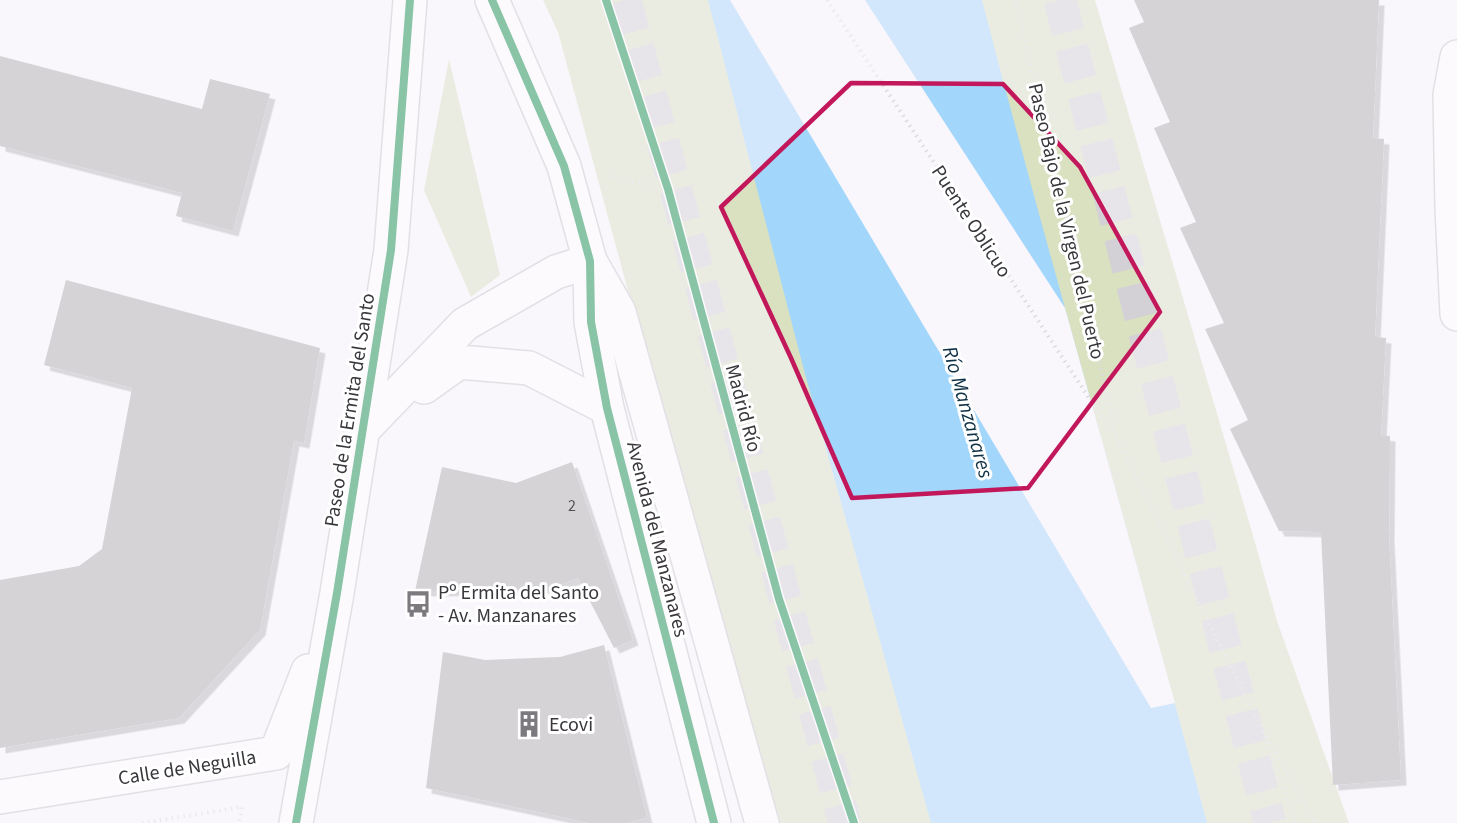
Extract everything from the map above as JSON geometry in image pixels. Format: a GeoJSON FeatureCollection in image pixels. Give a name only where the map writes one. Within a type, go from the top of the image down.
{"type":"FeatureCollection","features":[{"type":"Feature","properties":{"kind":"main road","name":"Paseo de la Ermita del Santo"},"geometry":{"type":"LineString","coordinates":[[296,823],[337,593],[391,250],[410,0]]}},
{"type":"Feature","properties":{"kind":"main road"},"geometry":{"type":"LineString","coordinates":[[492,0],[564,166],[590,261],[619,312],[762,823]]}},
{"type":"Feature","properties":{"kind":"main road"},"geometry":{"type":"LineString","coordinates":[[1457,57],[1450,95],[1457,314]]}},
{"type":"Feature","properties":{"kind":"main road","name":"Paseo de la Ermita del Santo"},"geometry":{"type":"LineString","coordinates":[[361,432],[465,324],[556,272],[590,261]]}},
{"type":"Feature","properties":{"kind":"main road","name":"Avenida del Manzanares"},"geometry":{"type":"LineString","coordinates":[[590,261],[591,322],[607,408],[714,823]]}},
{"type":"Feature","properties":{"kind":"main road","name":"Paseo de la Ermita del Santo"},"geometry":{"type":"LineString","coordinates":[[361,432],[459,362],[529,368],[607,408]]}},
{"type":"Feature","properties":{"kind":"main road","name":"Calle de Neguilla"},"geometry":{"type":"LineString","coordinates":[[0,796],[276,753],[337,593]]}},
{"type":"Feature","properties":{"kind":"path"},"geometry":{"type":"LineString","coordinates":[[564,166],[668,189]]}},
{"type":"Feature","properties":{"kind":"path"},"geometry":{"type":"LineString","coordinates":[[664,178],[671,200]]}},
{"type":"Feature","properties":{"kind":"path"},"geometry":{"type":"LineString","coordinates":[[1118,442],[1261,726],[1315,823]]}},
{"type":"Feature","properties":{"kind":"path"},"geometry":{"type":"LineString","coordinates":[[1261,726],[1295,823]]}},
{"type":"Feature","properties":{"kind":"path"},"geometry":{"type":"LineString","coordinates":[[142,823],[242,807],[239,823]]}},
{"type":"Feature","properties":{"kind":"highlighted area"},"geometry":{"type":"Polygon","coordinates":[[[851,83],[1003,84],[1080,167],[1160,312],[1028,488],[852,498],[791,358],[721,207],[851,83]]]}},
{"type":"Feature","properties":{"kind":"green space"},"geometry":{"type":"Polygon","coordinates":[[[543,0],[1095,0],[1277,621],[1349,823],[772,823],[558,32],[543,0]]]}},
{"type":"Feature","properties":{"kind":"green space"},"geometry":{"type":"Polygon","coordinates":[[[449,59],[500,275],[471,297],[424,190],[449,59]]]}},
{"type":"Feature","properties":{"kind":"water","name":"Río Manzanares"},"geometry":{"type":"Polygon","coordinates":[[[708,0],[982,0],[1207,823],[931,823],[805,374],[708,0]]]}},
{"type":"Feature","properties":{"kind":"pier"},"geometry":{"type":"Polygon","coordinates":[[[730,0],[865,0],[1065,308],[1175,703],[1151,708],[730,0]]]}},
{"type":"Feature","properties":{"kind":"building"},"geometry":{"type":"Polygon","coordinates":[[[1134,0],[1379,0],[1373,138],[1384,139],[1375,337],[1386,338],[1381,435],[1390,436],[1389,536],[1401,780],[1333,785],[1321,532],[1279,531],[1230,429],[1248,420],[1205,329],[1224,323],[1180,228],[1196,222],[1154,128],[1170,122],[1129,28],[1144,22],[1134,0]]]}},
{"type":"Feature","properties":{"kind":"building"},"geometry":{"type":"Polygon","coordinates":[[[0,56],[202,109],[210,79],[270,94],[233,231],[176,216],[182,193],[0,146],[0,56]]]}},
{"type":"Feature","properties":{"kind":"building"},"geometry":{"type":"Polygon","coordinates":[[[66,280],[320,348],[304,443],[294,441],[260,630],[179,718],[0,748],[0,580],[79,566],[102,549],[132,388],[44,365],[66,280]]]}},
{"type":"Feature","properties":{"kind":"building"},"geometry":{"type":"Polygon","coordinates":[[[572,462],[633,640],[614,648],[578,578],[554,587],[514,590],[415,591],[442,467],[516,483],[572,462]]]}},
{"type":"Feature","properties":{"kind":"building","name":"Ecovi"},"geometry":{"type":"Polygon","coordinates":[[[604,645],[647,818],[626,823],[589,823],[426,788],[443,652],[485,660],[560,657],[604,645]]]}},
{"type":"Feature","properties":{"kind":"tunnel"},"geometry":{"type":"LineString","coordinates":[[625,0],[845,823]]}},
{"type":"Feature","properties":{"kind":"tunnel"},"geometry":{"type":"LineString","coordinates":[[1060,0],[1270,823]]}},
{"type":"Feature","properties":{"kind":"cycle path"},"geometry":{"type":"LineString","coordinates":[[296,823],[337,593],[391,250],[410,0]]}},
{"type":"Feature","properties":{"kind":"cycle path"},"geometry":{"type":"LineString","coordinates":[[492,0],[564,166],[590,261],[591,322],[607,408],[714,823]]}},
{"type":"Feature","properties":{"kind":"cycle path","name":"Madrid Río"},"geometry":{"type":"LineString","coordinates":[[606,0],[668,189],[779,599],[854,823]]}},
{"type":"Feature","properties":{"kind":"place","name":"Pº Ermita del Santo - Av. Manzanares"},"geometry":{"type":"Point","coordinates":[418,604]}},
{"type":"Feature","properties":{"kind":"place","name":"Ecovi"},"geometry":{"type":"Point","coordinates":[529,724]}}]}
